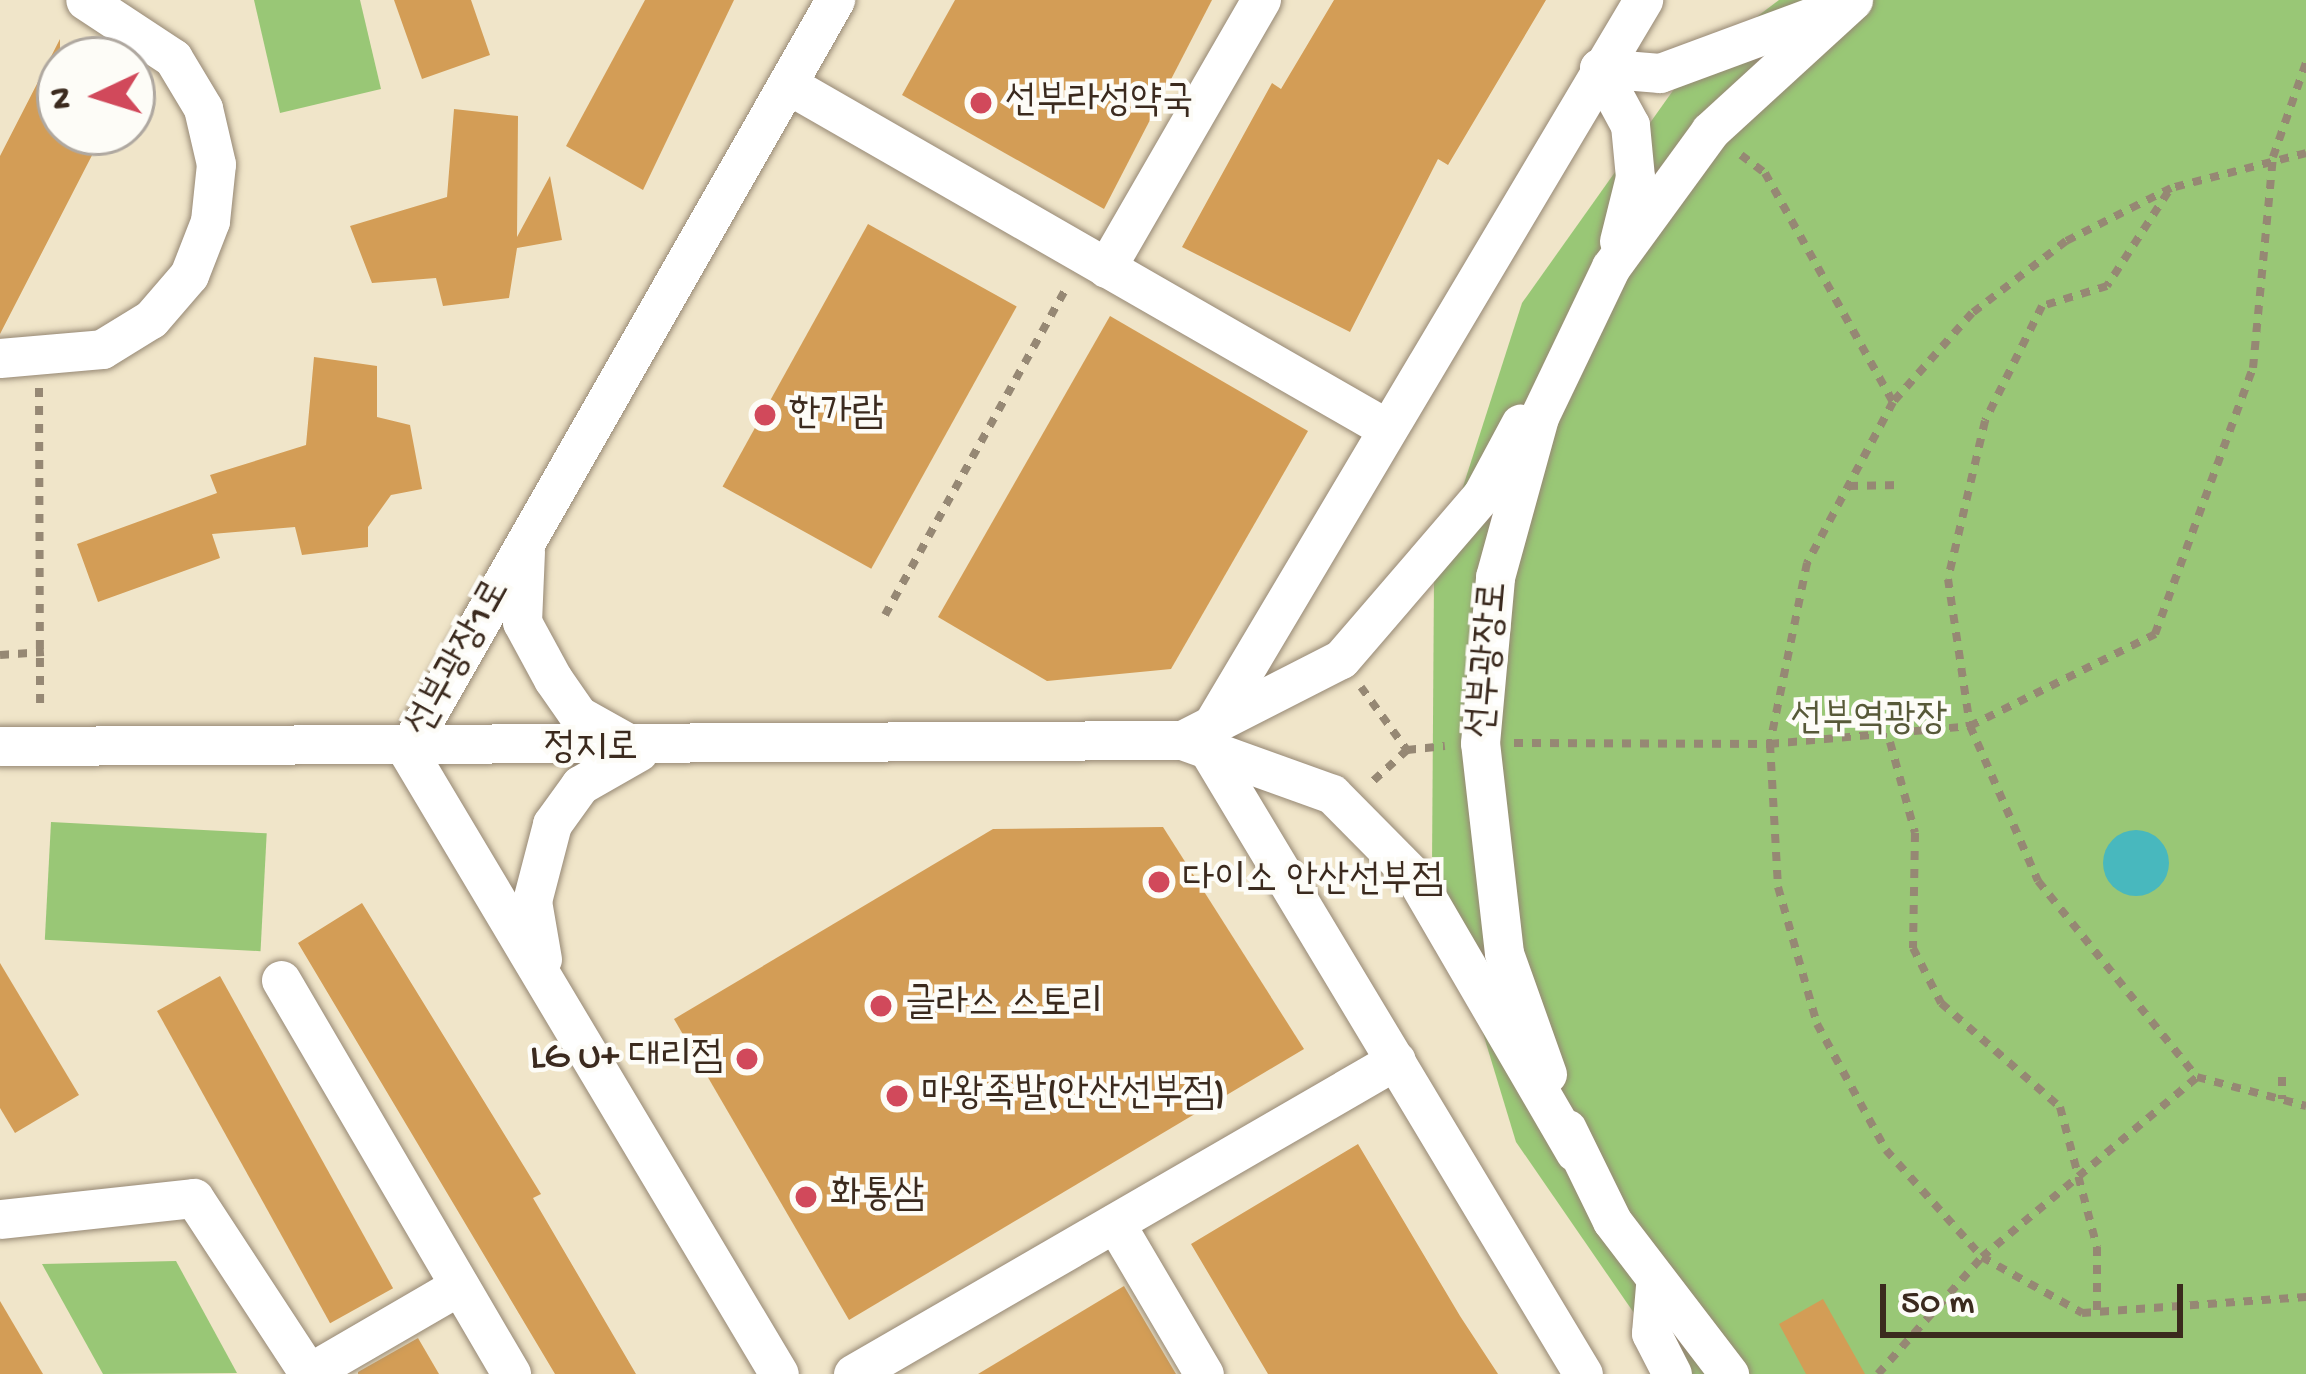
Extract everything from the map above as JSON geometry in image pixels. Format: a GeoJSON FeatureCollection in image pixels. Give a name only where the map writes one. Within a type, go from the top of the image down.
{"type":"FeatureCollection","features":[{"type":"Feature","properties":{"kind":"street"},"geometry":{"type":"LineString","coordinates":[[19,360],[102,349],[151,319],[188,275],[211,221],[216,164],[203,108],[173,58],[85,0]]}},
{"type":"Feature","properties":{"kind":"street","name":"선부광장1로"},"geometry":{"type":"LineString","coordinates":[[779,1374],[407,750],[835,0]]}},
{"type":"Feature","properties":{"kind":"street"},"geometry":{"type":"LineString","coordinates":[[1095,262],[1262,0]]}},
{"type":"Feature","properties":{"kind":"street"},"geometry":{"type":"LineString","coordinates":[[1201,736],[1643,0]]}},
{"type":"Feature","properties":{"kind":"street"},"geometry":{"type":"LineString","coordinates":[[1599,68],[1660,73],[1850,2]]}},
{"type":"Feature","properties":{"kind":"street","name":"선부광장로"},"geometry":{"type":"LineString","coordinates":[[1729,1374],[1655,1286],[1575,1152],[1504,953],[1480,742],[1501,554],[1539,417],[1611,267],[1710,131],[1850,2]]}},
{"type":"Feature","properties":{"kind":"street"},"geometry":{"type":"LineString","coordinates":[[1201,736],[1341,659],[1481,495],[1611,267],[1635,178],[1630,125],[1599,68]]}},
{"type":"Feature","properties":{"kind":"street"},"geometry":{"type":"LineString","coordinates":[[787,84],[1386,428]]}},
{"type":"Feature","properties":{"kind":"street"},"geometry":{"type":"LineString","coordinates":[[526,543],[522,622],[553,679],[578,715],[641,750]]}},
{"type":"Feature","properties":{"kind":"street"},"geometry":{"type":"LineString","coordinates":[[1201,736],[1343,807],[1416,880],[1575,1152]]}},
{"type":"Feature","properties":{"kind":"street"},"geometry":{"type":"LineString","coordinates":[[1201,736],[1583,1374]]}},
{"type":"Feature","properties":{"kind":"street","name":"정지로"},"geometry":{"type":"LineString","coordinates":[[19,747],[641,750],[1201,736]]}},
{"type":"Feature","properties":{"kind":"street"},"geometry":{"type":"LineString","coordinates":[[546,982],[532,901],[552,824],[580,785],[641,750]]}},
{"type":"Feature","properties":{"kind":"street"},"geometry":{"type":"LineString","coordinates":[[280,980],[511,1374]]}},
{"type":"Feature","properties":{"kind":"street"},"geometry":{"type":"LineString","coordinates":[[853,1374],[1396,1060]]}},
{"type":"Feature","properties":{"kind":"street"},"geometry":{"type":"LineString","coordinates":[[2,1214],[194,1198],[308,1374],[459,1286]]}},
{"type":"Feature","properties":{"kind":"street"},"geometry":{"type":"LineString","coordinates":[[1115,1223],[1204,1374]]}},
{"type":"Feature","properties":{"kind":"street"},"geometry":{"type":"LineString","coordinates":[[1655,1286],[1651,1333],[1672,1374]]}},
{"type":"Feature","properties":{"kind":"path"},"geometry":{"type":"LineString","coordinates":[[1480,742],[1770,744],[1970,726],[2156,634],[2253,368],[2273,157],[2306,63]]}},
{"type":"Feature","properties":{"kind":"path"},"geometry":{"type":"LineString","coordinates":[[1710,131],[1765,173],[1893,402]]}},
{"type":"Feature","properties":{"kind":"path"},"geometry":{"type":"LineString","coordinates":[[2306,153],[2273,157],[2171,188],[2066,241],[1990,299],[1893,402],[1807,563],[1770,744],[1778,886],[1817,1024],[1886,1150],[1982,1257],[2097,1313],[2306,1297]]}},
{"type":"Feature","properties":{"kind":"path"},"geometry":{"type":"LineString","coordinates":[[2171,188],[2108,286],[2042,306],[1985,421],[1948,579],[1970,726],[2038,881],[2197,1077],[2306,1106]]}},
{"type":"Feature","properties":{"kind":"path"},"geometry":{"type":"LineString","coordinates":[[885,616],[1095,262]]}},
{"type":"Feature","properties":{"kind":"path"},"geometry":{"type":"LineString","coordinates":[[19,360],[44,652],[19,747]]}},
{"type":"Feature","properties":{"kind":"path"},"geometry":{"type":"LineString","coordinates":[[1848,487],[1901,485]]}},
{"type":"Feature","properties":{"kind":"path"},"geometry":{"type":"LineString","coordinates":[[0,655],[44,652]]}},
{"type":"Feature","properties":{"kind":"path"},"geometry":{"type":"LineString","coordinates":[[1341,659],[1407,750],[1343,807]]}},
{"type":"Feature","properties":{"kind":"path"},"geometry":{"type":"LineString","coordinates":[[1890,742],[1916,832],[1913,948],[1941,1003],[2060,1107],[2083,1173],[2097,1313]]}},
{"type":"Feature","properties":{"kind":"path"},"geometry":{"type":"LineString","coordinates":[[1878,1374],[1982,1257],[2197,1077]]}},
{"type":"Feature","properties":{"kind":"path"},"geometry":{"type":"LineString","coordinates":[[2282,1077],[2282,1100]]}},
{"type":"Feature","properties":{"kind":"green space"},"geometry":{"type":"Polygon","coordinates":[[[254,0],[360,0],[381,89],[280,113],[254,0]]]}},
{"type":"Feature","properties":{"kind":"green space","name":"선부역광장"},"geometry":{"type":"Polygon","coordinates":[[[1779,0],[2306,0],[2306,1374],[1676,1374],[1516,1142],[1432,865],[1434,577],[1522,303],[1689,68],[1779,0]]]}},
{"type":"Feature","properties":{"kind":"green space"},"geometry":{"type":"Polygon","coordinates":[[[51,822],[267,833],[261,951],[45,940],[51,822]]]}},
{"type":"Feature","properties":{"kind":"green space"},"geometry":{"type":"Polygon","coordinates":[[[176,1261],[237,1373],[103,1374],[42,1264],[176,1261]]]}},
{"type":"Feature","properties":{"kind":"water"},"geometry":{"type":"Polygon","coordinates":[[[2136,830],[2159,840],[2169,863],[2159,886],[2136,896],[2113,886],[2103,863],[2113,840],[2136,830]]]}},
{"type":"Feature","properties":{"kind":"building"},"geometry":{"type":"Polygon","coordinates":[[[394,0],[471,0],[490,55],[422,79],[394,0]]]}},
{"type":"Feature","properties":{"kind":"building"},"geometry":{"type":"Polygon","coordinates":[[[645,0],[734,0],[643,190],[566,146],[645,0]]]}},
{"type":"Feature","properties":{"kind":"building"},"geometry":{"type":"Polygon","coordinates":[[[955,0],[1212,0],[1104,209],[902,95],[955,0]]]}},
{"type":"Feature","properties":{"kind":"building"},"geometry":{"type":"Polygon","coordinates":[[[1334,0],[1546,0],[1448,165],[1438,159],[1350,332],[1182,247],[1272,83],[1281,89],[1334,0]]]}},
{"type":"Feature","properties":{"kind":"building"},"geometry":{"type":"Polygon","coordinates":[[[36,86],[36,156],[92,156],[0,334],[0,156],[36,86]]]}},
{"type":"Feature","properties":{"kind":"building"},"geometry":{"type":"Polygon","coordinates":[[[454,109],[518,116],[517,237],[550,176],[562,240],[517,248],[509,298],[443,306],[436,278],[372,283],[350,226],[447,197],[454,109]]]}},
{"type":"Feature","properties":{"kind":"building"},"geometry":{"type":"Polygon","coordinates":[[[868,224],[1017,306],[871,569],[723,486],[868,224]]]}},
{"type":"Feature","properties":{"kind":"building"},"geometry":{"type":"Polygon","coordinates":[[[1110,316],[1308,431],[1171,669],[1047,681],[938,617],[1110,316]]]}},
{"type":"Feature","properties":{"kind":"building"},"geometry":{"type":"Polygon","coordinates":[[[314,357],[377,366],[377,417],[410,425],[422,489],[391,495],[368,527],[368,547],[302,555],[295,527],[212,534],[220,558],[98,602],[77,544],[217,493],[210,475],[306,445],[314,357]]]}},
{"type":"Feature","properties":{"kind":"building"},"geometry":{"type":"Polygon","coordinates":[[[1163,827],[1304,1049],[849,1320],[674,1019],[993,829],[1163,827]]]}},
{"type":"Feature","properties":{"kind":"building"},"geometry":{"type":"Polygon","coordinates":[[[362,903],[541,1194],[533,1198],[636,1374],[555,1374],[298,943],[362,903]]]}},
{"type":"Feature","properties":{"kind":"building"},"geometry":{"type":"Polygon","coordinates":[[[0,963],[79,1095],[15,1133],[0,1108],[0,963]]]}},
{"type":"Feature","properties":{"kind":"building"},"geometry":{"type":"Polygon","coordinates":[[[220,976],[393,1288],[330,1323],[157,1011],[220,976]]]}},
{"type":"Feature","properties":{"kind":"building"},"geometry":{"type":"Polygon","coordinates":[[[1358,1144],[1498,1374],[1268,1374],[1191,1244],[1358,1144]]]}},
{"type":"Feature","properties":{"kind":"building"},"geometry":{"type":"Polygon","coordinates":[[[1124,1286],[1176,1374],[978,1374],[1124,1286]]]}},
{"type":"Feature","properties":{"kind":"building"},"geometry":{"type":"Polygon","coordinates":[[[1823,1299],[1865,1374],[1806,1374],[1779,1324],[1823,1299]]]}},
{"type":"Feature","properties":{"kind":"building"},"geometry":{"type":"Polygon","coordinates":[[[0,1301],[43,1374],[0,1374],[0,1301]]]}},
{"type":"Feature","properties":{"kind":"building"},"geometry":{"type":"Polygon","coordinates":[[[418,1338],[439,1374],[358,1374],[358,1372],[418,1338]]]}},
{"type":"Feature","properties":{"kind":"place","name":"선부라성약국"},"geometry":{"type":"Point","coordinates":[981,103]}},
{"type":"Feature","properties":{"kind":"place","name":"한가람"},"geometry":{"type":"Point","coordinates":[765,415]}},
{"type":"Feature","properties":{"kind":"place","name":"다이소 안산선부점"},"geometry":{"type":"Point","coordinates":[1159,882]}},
{"type":"Feature","properties":{"kind":"place","name":"글라스 스토리"},"geometry":{"type":"Point","coordinates":[881,1006]}},
{"type":"Feature","properties":{"kind":"place","name":"LG U+ 대리점"},"geometry":{"type":"Point","coordinates":[747,1059]}},
{"type":"Feature","properties":{"kind":"place","name":"마왕족발(안산선부점)"},"geometry":{"type":"Point","coordinates":[897,1096]}},
{"type":"Feature","properties":{"kind":"place","name":"화통삼"},"geometry":{"type":"Point","coordinates":[806,1197]}}]}
